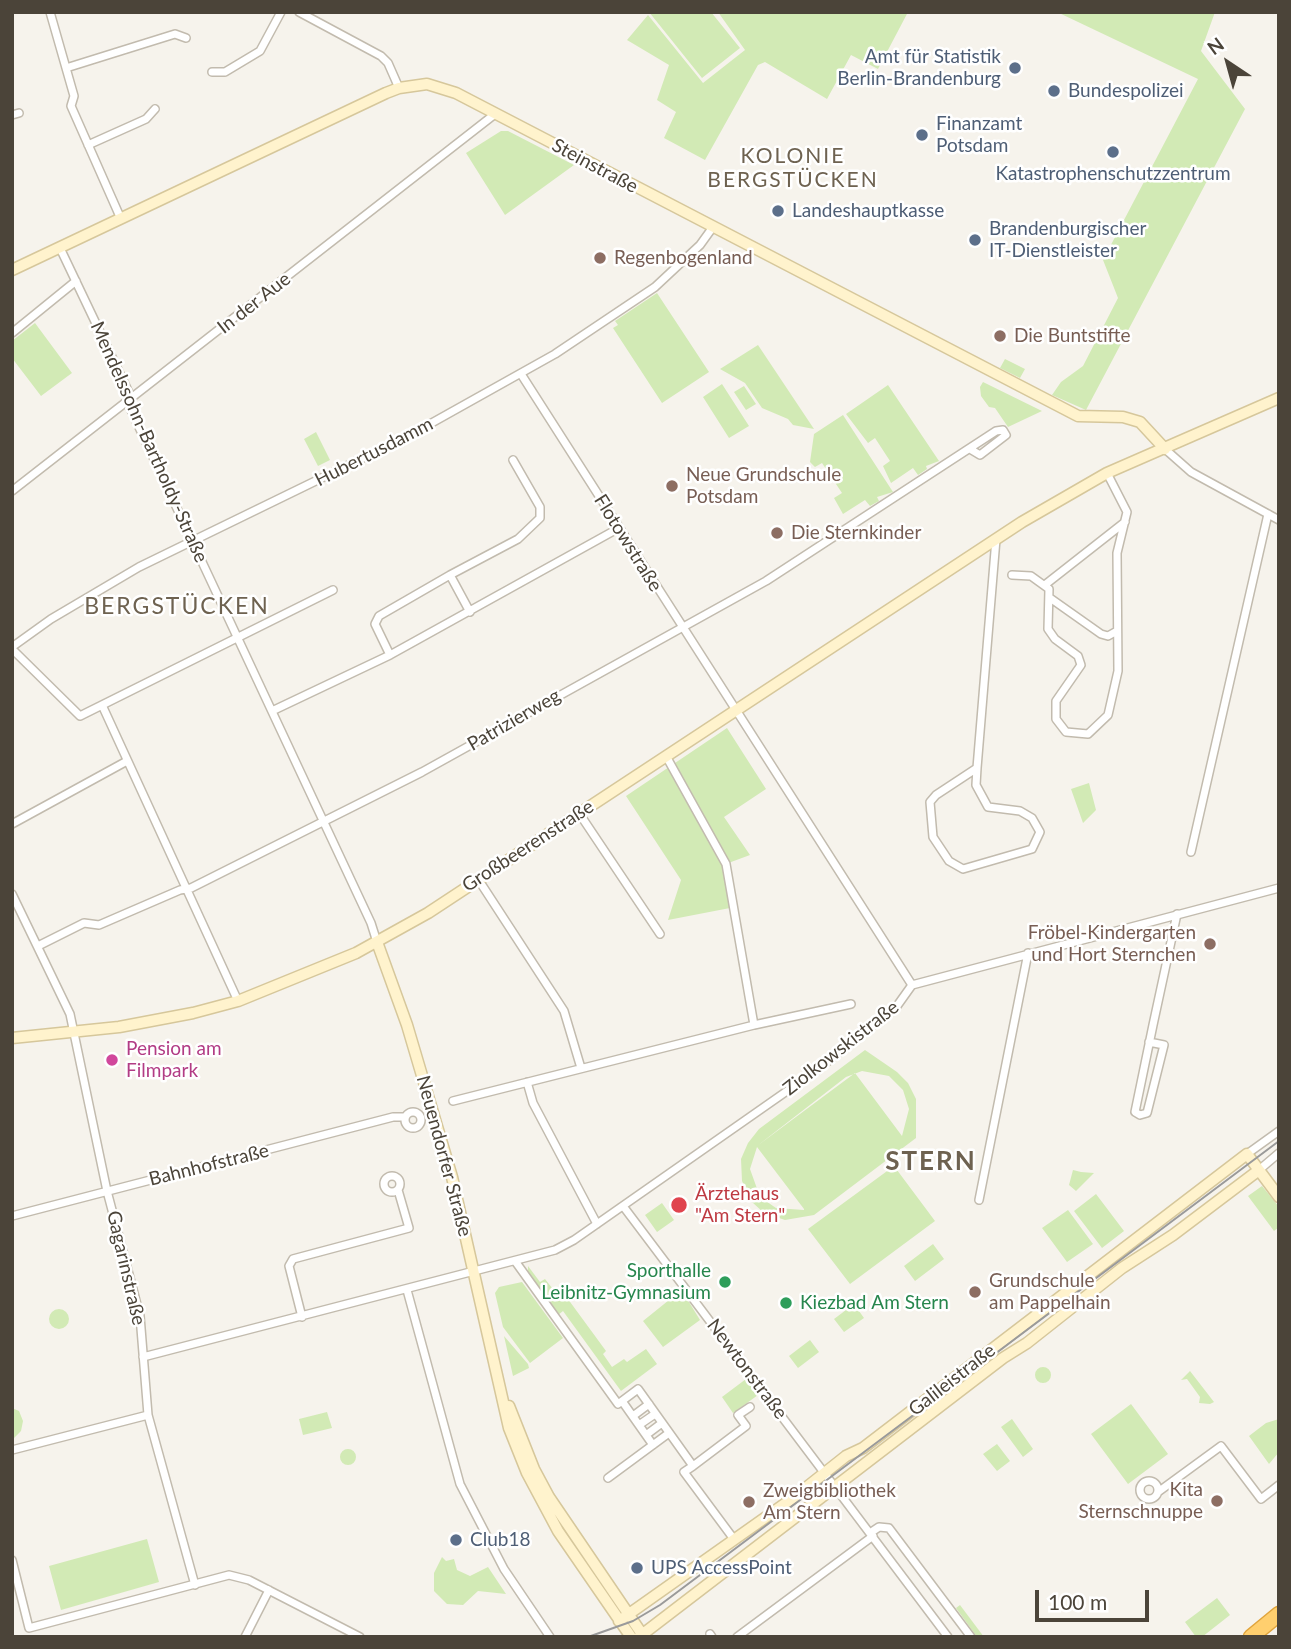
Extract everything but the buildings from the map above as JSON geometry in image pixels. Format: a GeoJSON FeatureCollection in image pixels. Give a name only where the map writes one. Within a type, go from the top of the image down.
{"type":"FeatureCollection","features":[{"type":"Feature","properties":{"kind":"highway"},"geometry":{"type":"LineString","coordinates":[[1251,1637],[1279,1614]]}},
{"type":"Feature","properties":{"kind":"street"},"geometry":{"type":"LineString","coordinates":[[50,12],[74,96],[71,106],[121,219]]}},
{"type":"Feature","properties":{"kind":"street"},"geometry":{"type":"LineString","coordinates":[[212,72],[225,72],[260,51],[281,12]]}},
{"type":"Feature","properties":{"kind":"street"},"geometry":{"type":"LineString","coordinates":[[299,12],[381,56],[388,63],[399,88]]}},
{"type":"Feature","properties":{"kind":"street"},"geometry":{"type":"LineString","coordinates":[[65,68],[175,34],[186,38]]}},
{"type":"Feature","properties":{"kind":"street","name":"Steinstraße"},"geometry":{"type":"LineString","coordinates":[[12,270],[399,88],[418,84],[438,86],[1078,416],[1123,417],[1140,422],[1165,449]]}},
{"type":"Feature","properties":{"kind":"street"},"geometry":{"type":"LineString","coordinates":[[88,145],[146,119],[155,109]]}},
{"type":"Feature","properties":{"kind":"street","name":"In der Aue"},"geometry":{"type":"LineString","coordinates":[[12,492],[495,114]]}},
{"type":"Feature","properties":{"kind":"street","name":"Hubertusdamm"},"geometry":{"type":"LineString","coordinates":[[12,648],[91,594],[191,540],[412,434],[521,374],[655,287],[700,245],[713,227]]}},
{"type":"Feature","properties":{"kind":"street","name":"Mendelssohn-Bartholdy-Straße"},"geometry":{"type":"LineString","coordinates":[[60,248],[130,401],[130,408],[371,923],[377,942]]}},
{"type":"Feature","properties":{"kind":"street"},"geometry":{"type":"LineString","coordinates":[[12,333],[76,281]]}},
{"type":"Feature","properties":{"kind":"street","name":"Flotowstraße"},"geometry":{"type":"LineString","coordinates":[[521,374],[912,985]]}},
{"type":"Feature","properties":{"kind":"street","name":"Großbeerenstraße"},"geometry":{"type":"LineString","coordinates":[[12,1038],[163,1020],[238,1001],[377,942],[478,879],[996,539],[1107,473],[1279,398]]}},
{"type":"Feature","properties":{"kind":"street","name":"Patrizierweg"},"geometry":{"type":"LineString","coordinates":[[38,946],[84,923],[99,925],[186,889],[422,772],[766,581],[996,431],[1003,430],[1006,435],[980,455],[970,449]]}},
{"type":"Feature","properties":{"kind":"street"},"geometry":{"type":"LineString","coordinates":[[1165,449],[1191,472],[1279,520]]}},
{"type":"Feature","properties":{"kind":"street"},"geometry":{"type":"LineString","coordinates":[[390,655],[375,624],[379,617],[518,538],[540,518],[540,507],[513,460]]}},
{"type":"Feature","properties":{"kind":"street"},"geometry":{"type":"LineString","coordinates":[[1051,597],[1046,618],[1048,629],[1081,662],[1081,667],[1056,701],[1056,719],[1066,732],[1088,734],[1108,715],[1118,671],[1117,553],[1128,512],[1107,473]]}},
{"type":"Feature","properties":{"kind":"street"},"geometry":{"type":"LineString","coordinates":[[1191,852],[1268,514]]}},
{"type":"Feature","properties":{"kind":"street"},"geometry":{"type":"LineString","coordinates":[[1046,584],[1125,522]]}},
{"type":"Feature","properties":{"kind":"street"},"geometry":{"type":"LineString","coordinates":[[272,710],[390,655],[619,528]]}},
{"type":"Feature","properties":{"kind":"street"},"geometry":{"type":"LineString","coordinates":[[977,768],[936,795],[930,802],[929,824],[933,837],[949,862],[963,869],[1032,849],[1040,832],[1032,818],[1020,811],[988,807],[976,785],[996,539]]}},
{"type":"Feature","properties":{"kind":"street"},"geometry":{"type":"LineString","coordinates":[[1012,575],[1031,576],[1046,584],[1051,597],[1101,634],[1108,636],[1117,632]]}},
{"type":"Feature","properties":{"kind":"street"},"geometry":{"type":"LineString","coordinates":[[450,576],[470,612]]}},
{"type":"Feature","properties":{"kind":"street"},"geometry":{"type":"LineString","coordinates":[[12,648],[80,716],[333,590]]}},
{"type":"Feature","properties":{"kind":"street"},"geometry":{"type":"LineString","coordinates":[[102,705],[238,1001]]}},
{"type":"Feature","properties":{"kind":"street"},"geometry":{"type":"LineString","coordinates":[[666,756],[726,864],[754,1024]]}},
{"type":"Feature","properties":{"kind":"street"},"geometry":{"type":"LineString","coordinates":[[12,824],[127,761]]}},
{"type":"Feature","properties":{"kind":"street"},"geometry":{"type":"LineString","coordinates":[[579,813],[660,934]]}},
{"type":"Feature","properties":{"kind":"street"},"geometry":{"type":"LineString","coordinates":[[478,879],[564,1012],[581,1068]]}},
{"type":"Feature","properties":{"kind":"street","name":"Ziolkowskistraße"},"geometry":{"type":"LineString","coordinates":[[143,1357],[555,1250],[623,1206],[856,1040],[903,1000],[912,985],[1279,888]]}},
{"type":"Feature","properties":{"kind":"street","name":"Gagarinstraße"},"geometry":{"type":"LineString","coordinates":[[12,894],[70,1014],[107,1191],[140,1316],[148,1415],[195,1584]]}},
{"type":"Feature","properties":{"kind":"street"},"geometry":{"type":"LineString","coordinates":[[1149,1042],[1164,1045],[1147,1113],[1140,1115],[1135,1112],[1149,1042],[1177,914]]}},
{"type":"Feature","properties":{"kind":"street","name":"Neuendorfer Straße"},"geometry":{"type":"LineString","coordinates":[[377,942],[433,1107],[475,1272],[509,1428],[540,1501],[639,1636]]}},
{"type":"Feature","properties":{"kind":"street"},"geometry":{"type":"LineString","coordinates":[[979,1200],[1028,953]]}},
{"type":"Feature","properties":{"kind":"street"},"geometry":{"type":"LineString","coordinates":[[453,1101],[754,1024],[851,1004]]}},
{"type":"Feature","properties":{"kind":"street"},"geometry":{"type":"LineString","coordinates":[[527,1082],[533,1103],[597,1224]]}},
{"type":"Feature","properties":{"kind":"street","name":"Bahnhofstraße"},"geometry":{"type":"LineString","coordinates":[[12,1216],[393,1117],[405,1117]]}},
{"type":"Feature","properties":{"kind":"street","name":"Galileistraße"},"geometry":{"type":"LineString","coordinates":[[624,1617],[885,1431],[1279,1131]]}},
{"type":"Feature","properties":{"kind":"street","name":"Galileistraße"},"geometry":{"type":"LineString","coordinates":[[639,1636],[1003,1357],[1027,1343],[1122,1268],[1173,1235],[1279,1153]]}},
{"type":"Feature","properties":{"kind":"street"},"geometry":{"type":"LineString","coordinates":[[1247,1154],[1279,1197]]}},
{"type":"Feature","properties":{"kind":"street"},"geometry":{"type":"LineString","coordinates":[[302,1317],[289,1266],[293,1259],[409,1228],[398,1190]]}},
{"type":"Feature","properties":{"kind":"street","name":"Newtonstraße"},"geometry":{"type":"LineString","coordinates":[[623,1206],[948,1637]]}},
{"type":"Feature","properties":{"kind":"street"},"geometry":{"type":"LineString","coordinates":[[515,1261],[618,1404],[638,1390],[692,1466]]}},
{"type":"Feature","properties":{"kind":"street"},"geometry":{"type":"LineString","coordinates":[[407,1290],[460,1483],[504,1569],[550,1637]]}},
{"type":"Feature","properties":{"kind":"street"},"geometry":{"type":"LineString","coordinates":[[622,1401],[653,1445]]}},
{"type":"Feature","properties":{"kind":"street"},"geometry":{"type":"LineString","coordinates":[[633,1416],[649,1404]]}},
{"type":"Feature","properties":{"kind":"street"},"geometry":{"type":"LineString","coordinates":[[733,1538],[684,1472],[746,1426],[738,1415],[750,1407]]}},
{"type":"Feature","properties":{"kind":"street"},"geometry":{"type":"LineString","coordinates":[[639,1425],[655,1413]]}},
{"type":"Feature","properties":{"kind":"street"},"geometry":{"type":"LineString","coordinates":[[12,1450],[148,1415]]}},
{"type":"Feature","properties":{"kind":"street"},"geometry":{"type":"LineString","coordinates":[[646,1435],[662,1423]]}},
{"type":"Feature","properties":{"kind":"street"},"geometry":{"type":"LineString","coordinates":[[608,1478],[669,1433]]}},
{"type":"Feature","properties":{"kind":"street"},"geometry":{"type":"LineString","coordinates":[[1158,1492],[1221,1446],[1261,1499],[1279,1485]]}},
{"type":"Feature","properties":{"kind":"street"},"geometry":{"type":"LineString","coordinates":[[737,1637],[879,1527],[890,1528],[971,1637]]}},
{"type":"Feature","properties":{"kind":"street"},"geometry":{"type":"LineString","coordinates":[[12,1560],[29,1629],[229,1576],[249,1580],[360,1637]]}},
{"type":"Feature","properties":{"kind":"street"},"geometry":{"type":"LineString","coordinates":[[245,1637],[269,1590]]}},
{"type":"Feature","properties":{"kind":"green space"},"geometry":{"type":"Polygon","coordinates":[[[649,12],[711,12],[740,48],[702,78],[649,12]]]}},
{"type":"Feature","properties":{"kind":"green space"},"geometry":{"type":"Polygon","coordinates":[[[718,12],[908,12],[878,69],[851,55],[827,99],[765,62],[758,65],[705,160],[664,138],[676,112],[657,100],[669,65],[627,40],[648,15],[703,83],[745,50],[718,12]]]}},
{"type":"Feature","properties":{"kind":"green space"},"geometry":{"type":"Polygon","coordinates":[[[1057,12],[1215,12],[1201,51],[1245,109],[1086,410],[1052,395],[1061,382],[1083,366],[1118,298],[1103,260],[1198,79],[1057,12]]]}},
{"type":"Feature","properties":{"kind":"green space"},"geometry":{"type":"Polygon","coordinates":[[[501,131],[508,131],[574,165],[505,215],[466,153],[501,131]]]}},
{"type":"Feature","properties":{"kind":"green space"},"geometry":{"type":"Polygon","coordinates":[[[657,293],[709,372],[662,403],[613,328],[618,325],[615,321],[657,293]]]}},
{"type":"Feature","properties":{"kind":"green space"},"geometry":{"type":"Polygon","coordinates":[[[35,323],[72,373],[41,396],[12,358],[12,341],[35,323]]]}},
{"type":"Feature","properties":{"kind":"green space"},"geometry":{"type":"Polygon","coordinates":[[[758,345],[814,429],[793,425],[788,419],[762,408],[745,383],[720,369],[758,345]]]}},
{"type":"Feature","properties":{"kind":"green space"},"geometry":{"type":"Polygon","coordinates":[[[1005,359],[1025,369],[1020,378],[1000,368],[1005,359]]]}},
{"type":"Feature","properties":{"kind":"green space"},"geometry":{"type":"Polygon","coordinates":[[[983,382],[1042,411],[1008,427],[995,408],[989,407],[981,396],[980,387],[983,382]]]}},
{"type":"Feature","properties":{"kind":"green space"},"geometry":{"type":"Polygon","coordinates":[[[722,384],[749,426],[729,438],[703,397],[722,384]]]}},
{"type":"Feature","properties":{"kind":"green space"},"geometry":{"type":"Polygon","coordinates":[[[888,385],[939,461],[926,466],[927,469],[918,475],[913,468],[891,483],[883,466],[890,461],[875,438],[868,443],[846,414],[888,385]]]}},
{"type":"Feature","properties":{"kind":"green space"},"geometry":{"type":"Polygon","coordinates":[[[744,386],[756,404],[746,410],[734,392],[744,386]]]}},
{"type":"Feature","properties":{"kind":"green space"},"geometry":{"type":"Polygon","coordinates":[[[843,415],[893,492],[877,497],[879,501],[870,506],[865,500],[843,514],[834,498],[842,493],[822,463],[815,467],[810,462],[814,434],[843,415]]]}},
{"type":"Feature","properties":{"kind":"green space"},"geometry":{"type":"Polygon","coordinates":[[[316,432],[330,460],[318,466],[304,439],[316,432]]]}},
{"type":"Feature","properties":{"kind":"green space"},"geometry":{"type":"Polygon","coordinates":[[[727,728],[766,789],[724,817],[750,855],[723,865],[730,908],[668,920],[681,880],[626,796],[727,728]]]}},
{"type":"Feature","properties":{"kind":"green space"},"geometry":{"type":"Polygon","coordinates":[[[1089,783],[1096,810],[1083,823],[1071,789],[1089,783]]]}},
{"type":"Feature","properties":{"kind":"green space"},"geometry":{"type":"Polygon","coordinates":[[[865,1050],[897,1072],[908,1083],[916,1099],[916,1138],[814,1215],[785,1220],[764,1213],[752,1202],[742,1181],[741,1159],[748,1143],[759,1129],[865,1050]],[[862,1071],[855,1073],[902,1136],[909,1109],[903,1090],[889,1076],[862,1071]],[[853,1074],[846,1077],[757,1146],[853,1074]],[[757,1147],[750,1169],[760,1197],[776,1208],[804,1210],[757,1147]]]}},
{"type":"Feature","properties":{"kind":"green space"},"geometry":{"type":"Polygon","coordinates":[[[894,1166],[935,1221],[850,1284],[808,1229],[894,1166]]]}},
{"type":"Feature","properties":{"kind":"green space"},"geometry":{"type":"Polygon","coordinates":[[[1073,1170],[1094,1173],[1076,1191],[1069,1185],[1073,1170]]]}},
{"type":"Feature","properties":{"kind":"green space"},"geometry":{"type":"Polygon","coordinates":[[[1262,1186],[1279,1207],[1279,1227],[1274,1231],[1248,1196],[1262,1186]]]}},
{"type":"Feature","properties":{"kind":"green space"},"geometry":{"type":"Polygon","coordinates":[[[1096,1194],[1124,1231],[1102,1248],[1074,1211],[1096,1194]]]}},
{"type":"Feature","properties":{"kind":"green space"},"geometry":{"type":"Polygon","coordinates":[[[662,1203],[674,1220],[657,1232],[645,1215],[662,1203]]]}},
{"type":"Feature","properties":{"kind":"green space"},"geometry":{"type":"Polygon","coordinates":[[[1068,1210],[1093,1244],[1067,1262],[1042,1228],[1068,1210]]]}},
{"type":"Feature","properties":{"kind":"green space"},"geometry":{"type":"Polygon","coordinates":[[[933,1244],[944,1259],[915,1281],[904,1266],[933,1244]]]}},
{"type":"Feature","properties":{"kind":"green space"},"geometry":{"type":"Polygon","coordinates":[[[528,1266],[540,1282],[545,1279],[560,1298],[565,1295],[606,1351],[603,1354],[612,1367],[624,1359],[627,1362],[646,1349],[657,1364],[621,1391],[563,1311],[558,1315],[528,1275],[528,1266]]]}},
{"type":"Feature","properties":{"kind":"green space"},"geometry":{"type":"Polygon","coordinates":[[[522,1282],[563,1338],[530,1363],[503,1327],[495,1293],[499,1287],[522,1282]]]}},
{"type":"Feature","properties":{"kind":"green space"},"geometry":{"type":"Polygon","coordinates":[[[679,1292],[684,1294],[700,1320],[663,1347],[643,1321],[679,1292]]]}},
{"type":"Feature","properties":{"kind":"green space"},"geometry":{"type":"Polygon","coordinates":[[[854,1304],[864,1318],[844,1332],[834,1319],[854,1304]]]}},
{"type":"Feature","properties":{"kind":"green space"},"geometry":{"type":"Polygon","coordinates":[[[55,1309],[63,1309],[69,1319],[63,1329],[55,1329],[49,1323],[49,1315],[55,1309]]]}},
{"type":"Feature","properties":{"kind":"green space"},"geometry":{"type":"Polygon","coordinates":[[[504,1336],[529,1368],[513,1376],[504,1336]]]}},
{"type":"Feature","properties":{"kind":"green space"},"geometry":{"type":"Polygon","coordinates":[[[810,1340],[819,1352],[798,1368],[789,1356],[810,1340]]]}},
{"type":"Feature","properties":{"kind":"green space"},"geometry":{"type":"Polygon","coordinates":[[[1043,1367],[1049,1369],[1049,1381],[1043,1383],[1037,1381],[1035,1375],[1037,1369],[1043,1367]]]}},
{"type":"Feature","properties":{"kind":"green space"},"geometry":{"type":"Polygon","coordinates":[[[1190,1371],[1214,1402],[1199,1403],[1200,1397],[1187,1379],[1181,1380],[1190,1371]]]}},
{"type":"Feature","properties":{"kind":"green space"},"geometry":{"type":"Polygon","coordinates":[[[746,1379],[758,1395],[733,1413],[722,1397],[746,1379]]]}},
{"type":"Feature","properties":{"kind":"green space"},"geometry":{"type":"Polygon","coordinates":[[[1131,1404],[1168,1454],[1128,1484],[1091,1434],[1131,1404]]]}},
{"type":"Feature","properties":{"kind":"green space"},"geometry":{"type":"Polygon","coordinates":[[[12,1408],[19,1411],[23,1421],[21,1431],[12,1440],[12,1408]]]}},
{"type":"Feature","properties":{"kind":"green space"},"geometry":{"type":"Polygon","coordinates":[[[327,1412],[332,1428],[303,1435],[299,1419],[327,1412]]]}},
{"type":"Feature","properties":{"kind":"green space"},"geometry":{"type":"Polygon","coordinates":[[[1012,1419],[1033,1449],[1023,1457],[1001,1427],[1012,1419]]]}},
{"type":"Feature","properties":{"kind":"green space"},"geometry":{"type":"Polygon","coordinates":[[[1279,1419],[1279,1452],[1269,1464],[1249,1436],[1266,1423],[1279,1419]]]}},
{"type":"Feature","properties":{"kind":"green space"},"geometry":{"type":"Polygon","coordinates":[[[997,1444],[1010,1461],[997,1471],[983,1454],[997,1444]]]}},
{"type":"Feature","properties":{"kind":"green space"},"geometry":{"type":"Polygon","coordinates":[[[348,1449],[354,1451],[354,1463],[348,1465],[342,1463],[340,1457],[342,1451],[348,1449]]]}},
{"type":"Feature","properties":{"kind":"green space"},"geometry":{"type":"Polygon","coordinates":[[[147,1539],[159,1582],[61,1610],[49,1566],[147,1539]]]}},
{"type":"Feature","properties":{"kind":"green space"},"geometry":{"type":"Polygon","coordinates":[[[442,1557],[446,1561],[454,1559],[457,1570],[470,1576],[488,1567],[506,1594],[478,1591],[463,1605],[447,1604],[434,1591],[434,1573],[442,1557]]]}},
{"type":"Feature","properties":{"kind":"green space"},"geometry":{"type":"Polygon","coordinates":[[[1217,1598],[1230,1615],[1202,1637],[1196,1637],[1185,1622],[1217,1598]]]}},
{"type":"Feature","properties":{"kind":"green space"},"geometry":{"type":"Polygon","coordinates":[[[960,1605],[984,1637],[977,1637],[956,1608],[960,1605]]]}},
{"type":"Feature","properties":{"kind":"tram line"},"geometry":{"type":"LineString","coordinates":[[588,1637],[633,1621],[660,1605],[1279,1141]]}},
{"type":"Feature","properties":{"kind":"place","name":"Amt für Statistik Berlin-Brandenburg"},"geometry":{"type":"Point","coordinates":[1015,68]}},
{"type":"Feature","properties":{"kind":"place","name":"Bundespolizei"},"geometry":{"type":"Point","coordinates":[1054,91]}},
{"type":"Feature","properties":{"kind":"place","name":"Finanzamt Potsdam"},"geometry":{"type":"Point","coordinates":[922,135]}},
{"type":"Feature","properties":{"kind":"place","name":"Katastrophenschutzzentrum"},"geometry":{"type":"Point","coordinates":[1113,152]}},
{"type":"Feature","properties":{"kind":"place","name":"Landeshauptkasse"},"geometry":{"type":"Point","coordinates":[778,211]}},
{"type":"Feature","properties":{"kind":"place","name":"Brandenburgischer IT-Dienstleister"},"geometry":{"type":"Point","coordinates":[975,240]}},
{"type":"Feature","properties":{"kind":"place","name":"Regenbogenland"},"geometry":{"type":"Point","coordinates":[600,258]}},
{"type":"Feature","properties":{"kind":"place","name":"Die Buntstifte"},"geometry":{"type":"Point","coordinates":[1000,336]}},
{"type":"Feature","properties":{"kind":"place","name":"Neue Grundschule Potsdam"},"geometry":{"type":"Point","coordinates":[672,486]}},
{"type":"Feature","properties":{"kind":"place","name":"Die Sternkinder"},"geometry":{"type":"Point","coordinates":[777,533]}},
{"type":"Feature","properties":{"kind":"place","name":"Fröbel-Kindergarten und Hort Sternchen"},"geometry":{"type":"Point","coordinates":[1210,944]}},
{"type":"Feature","properties":{"kind":"place","name":"Pension am Filmpark"},"geometry":{"type":"Point","coordinates":[112,1060]}},
{"type":"Feature","properties":{"kind":"place","name":"Ärztehaus \"Am Stern\""},"geometry":{"type":"Point","coordinates":[679,1205]}},
{"type":"Feature","properties":{"kind":"place","name":"Sporthalle Leibnitz-Gymnasium"},"geometry":{"type":"Point","coordinates":[725,1282]}},
{"type":"Feature","properties":{"kind":"place","name":"Grundschule am Pappelhain"},"geometry":{"type":"Point","coordinates":[975,1292]}},
{"type":"Feature","properties":{"kind":"place","name":"Kiezbad Am Stern"},"geometry":{"type":"Point","coordinates":[786,1303]}},
{"type":"Feature","properties":{"kind":"place","name":"Kita Sternschnuppe"},"geometry":{"type":"Point","coordinates":[1217,1501]}},
{"type":"Feature","properties":{"kind":"place","name":"Zweigbibliothek Am Stern"},"geometry":{"type":"Point","coordinates":[749,1502]}},
{"type":"Feature","properties":{"kind":"place","name":"Club18"},"geometry":{"type":"Point","coordinates":[456,1540]}},
{"type":"Feature","properties":{"kind":"place","name":"UPS AccessPoint"},"geometry":{"type":"Point","coordinates":[637,1568]}},
{"type":"Feature","properties":{"kind":"district","name":"KOLONIE BERGSTÜCKEN"},"geometry":{"type":"Point","coordinates":[793,168]}},
{"type":"Feature","properties":{"kind":"district","name":"BERGSTÜCKEN"},"geometry":{"type":"Point","coordinates":[177,607]}},
{"type":"Feature","properties":{"kind":"district","name":"STERN"},"geometry":{"type":"Point","coordinates":[931,1162]}}]}
